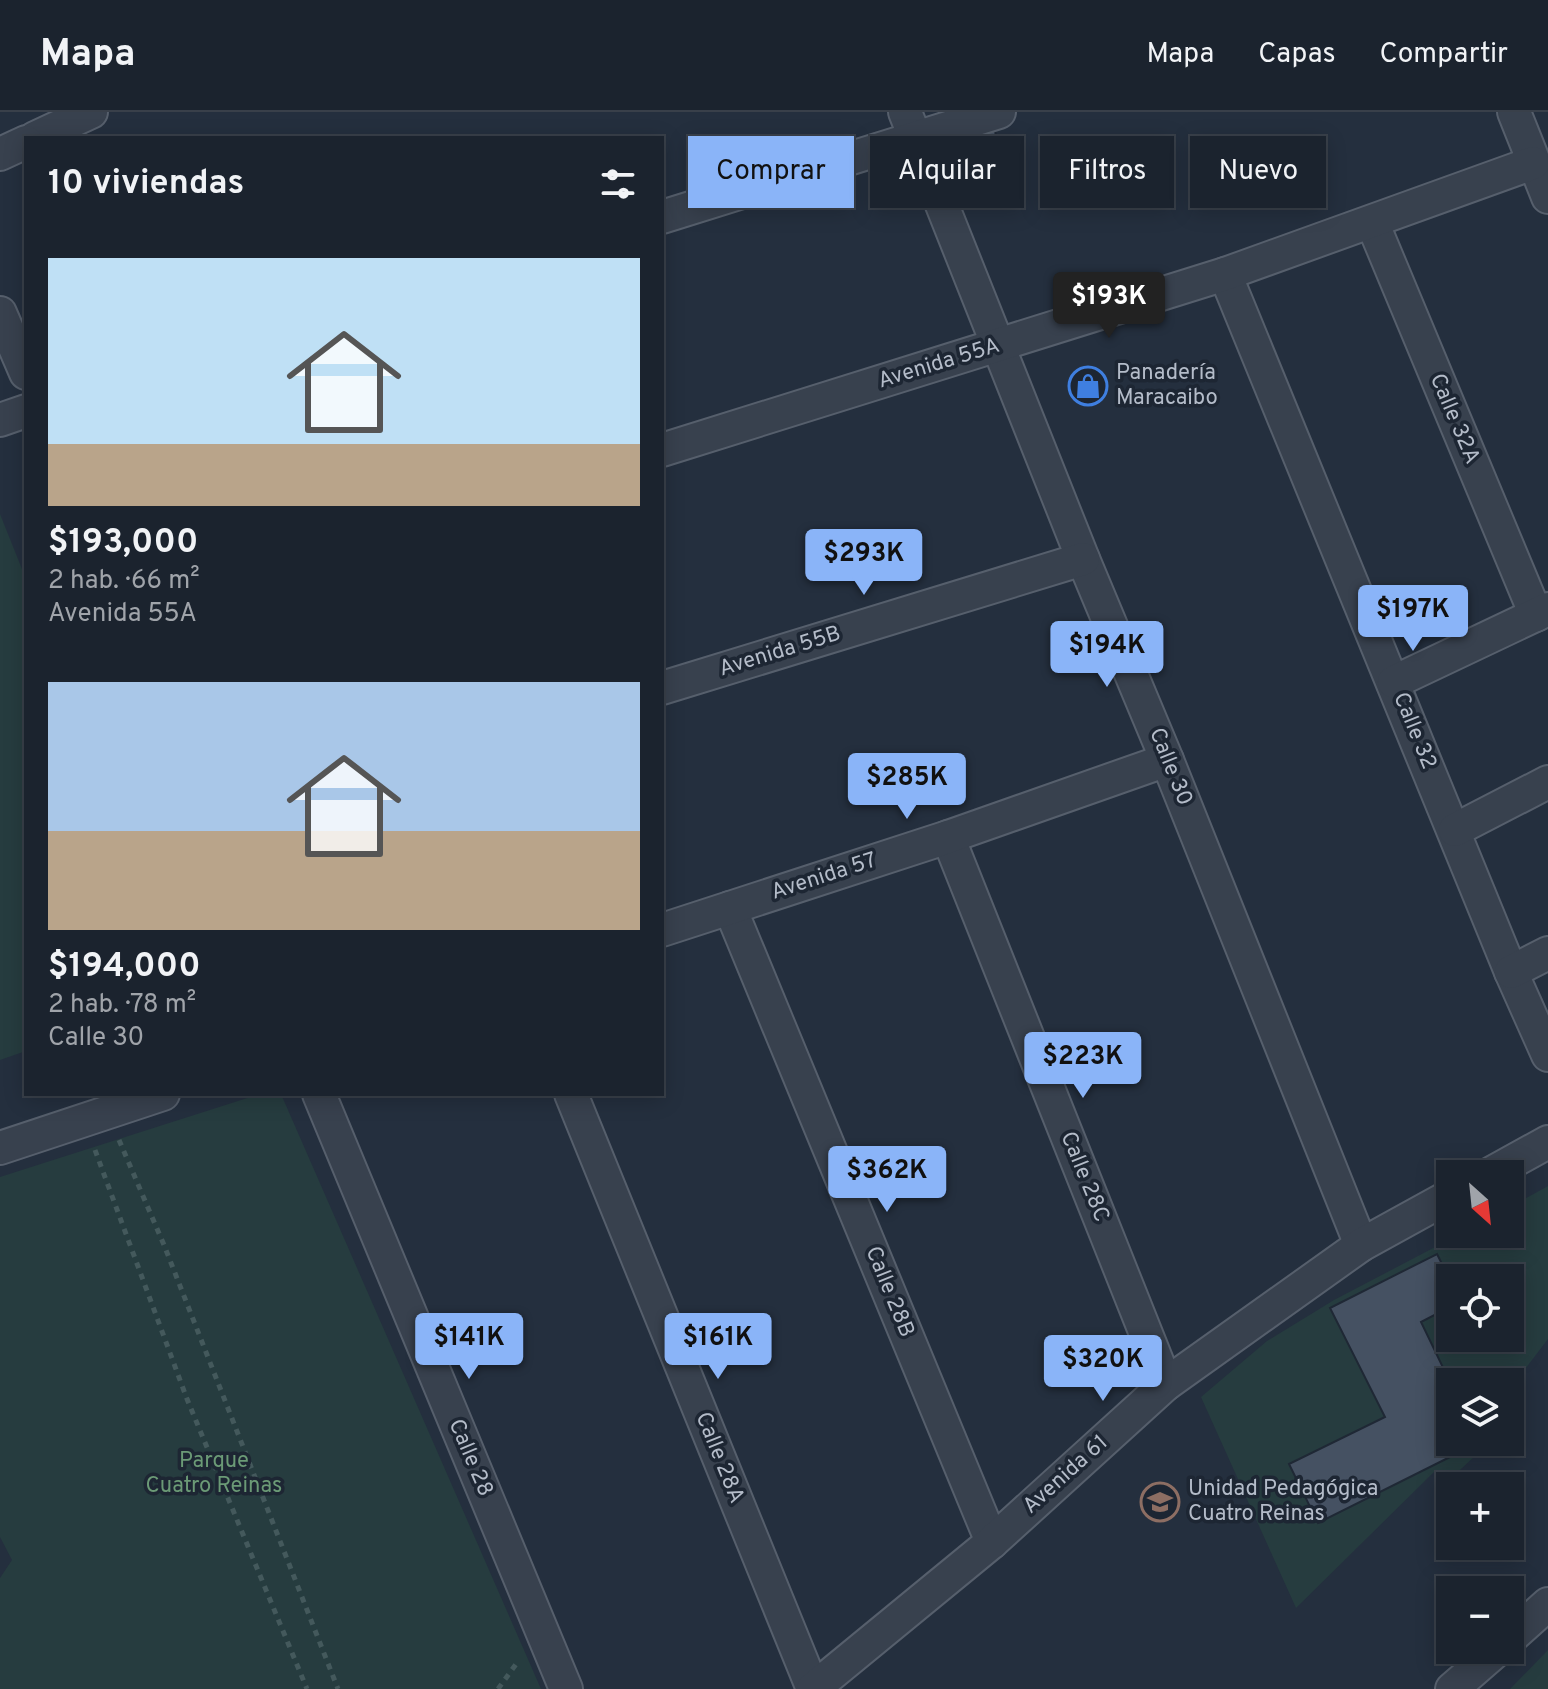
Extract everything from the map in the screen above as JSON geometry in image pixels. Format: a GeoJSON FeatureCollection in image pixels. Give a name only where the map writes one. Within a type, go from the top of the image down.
{"type":"FeatureCollection","features":[{"type":"Feature","properties":{"kind":"street"},"geometry":{"type":"LineString","coordinates":[[39,136],[91,112]]}},
{"type":"Feature","properties":{"kind":"street"},"geometry":{"type":"LineString","coordinates":[[664,216],[910,126],[999,112]]}},
{"type":"Feature","properties":{"kind":"street"},"geometry":{"type":"LineString","coordinates":[[1514,112],[1548,197]]}},
{"type":"Feature","properties":{"kind":"street","name":"Calle 30"},"geometry":{"type":"LineString","coordinates":[[910,126],[1361,1245]]}},
{"type":"Feature","properties":{"kind":"street"},"geometry":{"type":"LineString","coordinates":[[0,154],[24,143]]}},
{"type":"Feature","properties":{"kind":"street","name":"Avenida 55A"},"geometry":{"type":"LineString","coordinates":[[664,449],[1225,274],[1533,163]]}},
{"type":"Feature","properties":{"kind":"street","name":"Calle 32A"},"geometry":{"type":"LineString","coordinates":[[1372,222],[1542,612]]}},
{"type":"Feature","properties":{"kind":"street","name":"Calle 32"},"geometry":{"type":"LineString","coordinates":[[1225,274],[1511,972],[1548,1055]]}},
{"type":"Feature","properties":{"kind":"street"},"geometry":{"type":"LineString","coordinates":[[0,313],[24,368]]}},
{"type":"Feature","properties":{"kind":"street"},"geometry":{"type":"LineString","coordinates":[[0,420],[24,412]]}},
{"type":"Feature","properties":{"kind":"street","name":"Avenida 55B"},"geometry":{"type":"LineString","coordinates":[[664,687],[1083,559]]}},
{"type":"Feature","properties":{"kind":"street"},"geometry":{"type":"LineString","coordinates":[[1394,682],[1542,612]]}},
{"type":"Feature","properties":{"kind":"street","name":"Avenida 57"},"geometry":{"type":"LineString","coordinates":[[664,929],[948,837],[1167,760]]}},
{"type":"Feature","properties":{"kind":"street"},"geometry":{"type":"LineString","coordinates":[[1455,830],[1548,782]]}},
{"type":"Feature","properties":{"kind":"street","name":"Calle 28C"},"geometry":{"type":"LineString","coordinates":[[948,837],[1166,1384]]}},
{"type":"Feature","properties":{"kind":"street","name":"Calle 28B"},"geometry":{"type":"LineString","coordinates":[[730,908],[992,1542]]}},
{"type":"Feature","properties":{"kind":"street"},"geometry":{"type":"LineString","coordinates":[[1511,972],[1548,953]]}},
{"type":"Feature","properties":{"kind":"street"},"geometry":{"type":"LineString","coordinates":[[0,1148],[157,1096]]}},
{"type":"Feature","properties":{"kind":"street","name":"Calle 28"},"geometry":{"type":"LineString","coordinates":[[320,1096],[566,1689]]}},
{"type":"Feature","properties":{"kind":"street","name":"Calle 28A"},"geometry":{"type":"LineString","coordinates":[[572,1096],[813,1689]]}},
{"type":"Feature","properties":{"kind":"street"},"geometry":{"type":"LineString","coordinates":[[1515,1160],[1548,1142]]}},
{"type":"Feature","properties":{"kind":"street","name":"Avenida 61"},"geometry":{"type":"LineString","coordinates":[[813,1689],[992,1542],[1166,1384],[1361,1245],[1436,1204]]}},
{"type":"Feature","properties":{"kind":"street"},"geometry":{"type":"LineString","coordinates":[[1524,1625],[1548,1604]]}},
{"type":"Feature","properties":{"kind":"street"},"geometry":{"type":"LineString","coordinates":[[1452,1689],[1481,1664]]}},
{"type":"Feature","properties":{"kind":"path"},"geometry":{"type":"LineString","coordinates":[[307,1689],[187,1399],[94,1147],[118,1139],[164,1245],[338,1689]]}},
{"type":"Feature","properties":{"kind":"path"},"geometry":{"type":"LineString","coordinates":[[498,1689],[525,1653]]}},
{"type":"Feature","properties":{"kind":"green space"},"geometry":{"type":"Polygon","coordinates":[[[0,514],[24,574],[24,1052],[0,1060],[0,514]]]}},
{"type":"Feature","properties":{"kind":"green space","name":"Parque Cuatro Reinas"},"geometry":{"type":"Polygon","coordinates":[[[254,1096],[282,1096],[541,1689],[0,1689],[0,1578],[12,1560],[0,1537],[0,1177],[254,1096]]]}},
{"type":"Feature","properties":{"kind":"green space"},"geometry":{"type":"Polygon","coordinates":[[[1548,1186],[1548,1339],[1524,1371],[1524,1368],[1443,1368],[1421,1322],[1436,1314],[1436,1352],[1524,1352],[1524,1264],[1442,1264],[1437,1254],[1330,1308],[1385,1417],[1289,1464],[1318,1523],[1452,1456],[1475,1456],[1458,1472],[1435,1471],[1296,1608],[1201,1397],[1267,1341],[1334,1300],[1436,1247],[1524,1248],[1524,1199],[1548,1186]]]}},
{"type":"Feature","properties":{"kind":"green space"},"geometry":{"type":"Polygon","coordinates":[[[1548,1650],[1548,1689],[1510,1689],[1548,1650]]]}},
{"type":"Feature","properties":{"kind":"building"},"geometry":{"type":"Polygon","coordinates":[[[993,121],[996,136],[960,136],[993,121]]]}},
{"type":"Feature","properties":{"kind":"building"},"geometry":{"type":"Polygon","coordinates":[[[1437,1254],[1442,1264],[1436,1264],[1436,1314],[1421,1322],[1443,1368],[1436,1368],[1436,1456],[1452,1456],[1318,1523],[1289,1464],[1385,1417],[1330,1308],[1437,1254]]]}},
{"type":"Feature","properties":{"kind":"place","name":"Panadería Maracaibo"},"geometry":{"type":"Point","coordinates":[1088,386]}},
{"type":"Feature","properties":{"kind":"place","name":"Unidad Pedagógica Cuatro Reinas"},"geometry":{"type":"Point","coordinates":[1160,1502]}}]}
